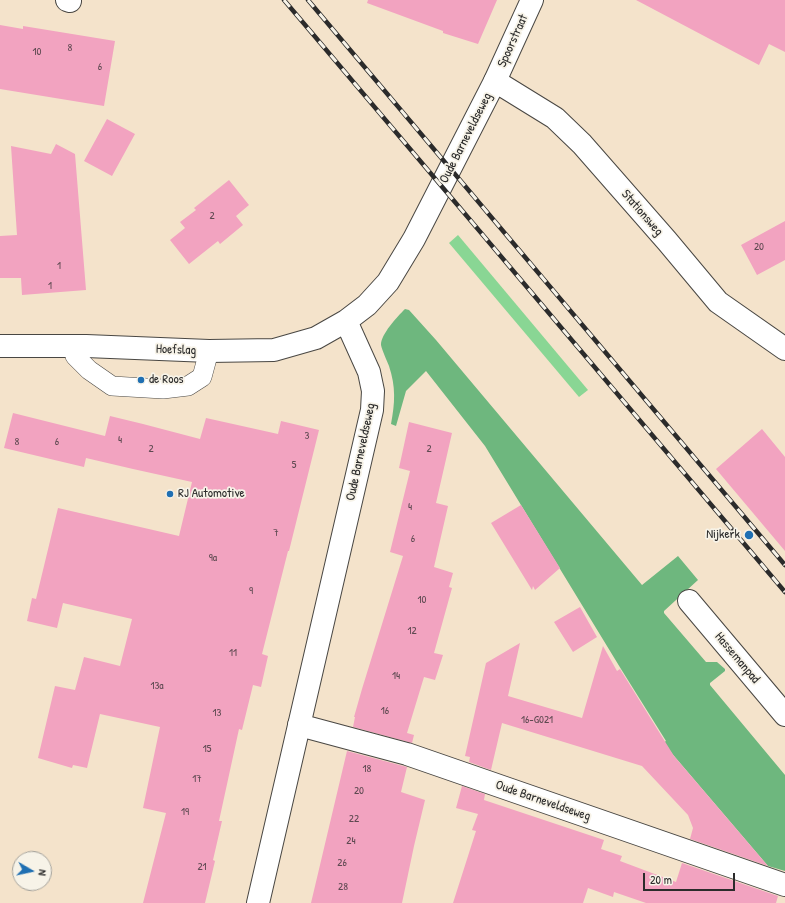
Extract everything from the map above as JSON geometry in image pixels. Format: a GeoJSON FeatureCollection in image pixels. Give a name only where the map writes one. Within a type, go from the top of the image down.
{"type":"FeatureCollection","features":[{"type":"Feature","properties":{"kind":"street","name":"Spoorstraat"},"geometry":{"type":"LineString","coordinates":[[495,82],[532,0]]}},
{"type":"Feature","properties":{"kind":"street","name":"Oude Barneveldseweg"},"geometry":{"type":"LineString","coordinates":[[258,903],[372,410],[373,391],[369,372],[346,321],[367,305],[388,282],[414,239],[495,82]]}},
{"type":"Feature","properties":{"kind":"street","name":"Stationsweg"},"geometry":{"type":"LineString","coordinates":[[495,82],[555,118],[582,144],[607,172],[718,302],[785,349]]}},
{"type":"Feature","properties":{"kind":"street","name":"Hoefslag"},"geometry":{"type":"LineString","coordinates":[[0,346],[74,346],[209,351],[274,350],[316,338],[346,321]]}},
{"type":"Feature","properties":{"kind":"street","name":"Hassemanpad"},"geometry":{"type":"LineString","coordinates":[[689,601],[785,715]]}},
{"type":"Feature","properties":{"kind":"street","name":"Oude Barneveldseweg"},"geometry":{"type":"LineString","coordinates":[[299,725],[407,754],[785,885]]}},
{"type":"Feature","properties":{"kind":"lane"},"geometry":{"type":"LineString","coordinates":[[74,346],[75,356],[89,370],[112,386],[163,389],[188,386],[202,377],[209,351]]}},
{"type":"Feature","properties":{"kind":"green space"},"geometry":{"type":"Polygon","coordinates":[[[458,235],[588,390],[579,397],[449,243],[458,235]]]}},
{"type":"Feature","properties":{"kind":"green space"},"geometry":{"type":"Polygon","coordinates":[[[405,309],[409,310],[436,340],[642,585],[678,556],[698,580],[664,611],[664,613],[706,662],[717,662],[725,669],[725,671],[710,683],[710,685],[785,775],[785,871],[768,866],[663,743],[666,741],[485,446],[426,371],[406,391],[396,426],[391,424],[394,388],[389,366],[381,345],[386,331],[405,309]]]}},
{"type":"Feature","properties":{"kind":"building"},"geometry":{"type":"Polygon","coordinates":[[[368,0],[497,0],[478,44],[443,33],[443,31],[367,3],[368,0]]]}},
{"type":"Feature","properties":{"kind":"building"},"geometry":{"type":"Polygon","coordinates":[[[636,0],[785,0],[785,52],[769,44],[759,65],[636,0]]]}},
{"type":"Feature","properties":{"kind":"building"},"geometry":{"type":"Polygon","coordinates":[[[0,25],[23,29],[23,26],[115,41],[104,106],[0,89],[0,25]]]}},
{"type":"Feature","properties":{"kind":"building"},"geometry":{"type":"Polygon","coordinates":[[[107,119],[135,134],[112,176],[84,161],[107,119]]]}},
{"type":"Feature","properties":{"kind":"building"},"geometry":{"type":"Polygon","coordinates":[[[56,144],[75,154],[86,290],[22,295],[21,278],[0,278],[0,236],[17,235],[11,146],[51,154],[56,144]]]}},
{"type":"Feature","properties":{"kind":"building"},"geometry":{"type":"Polygon","coordinates":[[[229,180],[249,205],[236,216],[243,225],[220,244],[218,241],[189,264],[170,240],[185,228],[180,222],[196,210],[194,208],[229,180]]]}},
{"type":"Feature","properties":{"kind":"building"},"geometry":{"type":"Polygon","coordinates":[[[785,221],[785,260],[757,275],[741,245],[785,221]]]}},
{"type":"Feature","properties":{"kind":"building"},"geometry":{"type":"Polygon","coordinates":[[[13,413],[105,436],[110,416],[200,439],[206,418],[278,434],[281,421],[319,430],[262,654],[268,656],[261,687],[253,685],[242,730],[239,729],[219,821],[222,821],[213,860],[215,861],[205,903],[143,903],[166,813],[143,808],[160,727],[100,714],[87,768],[73,765],[72,768],[38,758],[55,686],[75,690],[84,657],[120,666],[132,619],[63,603],[57,628],[27,621],[32,598],[36,599],[58,508],[179,536],[192,482],[86,458],[84,467],[4,448],[13,413]]]}},
{"type":"Feature","properties":{"kind":"building"},"geometry":{"type":"Polygon","coordinates":[[[409,422],[452,433],[436,503],[448,506],[434,567],[453,573],[449,587],[452,588],[434,653],[443,655],[435,680],[424,677],[407,733],[414,735],[412,743],[353,727],[354,717],[362,689],[403,556],[390,552],[410,471],[399,468],[409,422]]]}},
{"type":"Feature","properties":{"kind":"building"},"geometry":{"type":"Polygon","coordinates":[[[762,429],[785,457],[785,551],[716,469],[762,429]]]}},
{"type":"Feature","properties":{"kind":"building"},"geometry":{"type":"Polygon","coordinates":[[[521,505],[560,568],[535,590],[533,586],[532,590],[491,523],[521,505]]]}},
{"type":"Feature","properties":{"kind":"building"},"geometry":{"type":"Polygon","coordinates":[[[580,607],[597,637],[573,652],[554,622],[580,607]]]}},
{"type":"Feature","properties":{"kind":"building"},"geometry":{"type":"Polygon","coordinates":[[[520,643],[508,696],[582,718],[603,646],[617,671],[620,669],[674,756],[768,866],[690,839],[693,828],[688,815],[642,766],[502,723],[491,770],[469,762],[470,757],[465,756],[486,663],[520,643]]]}},
{"type":"Feature","properties":{"kind":"building"},"geometry":{"type":"Polygon","coordinates":[[[347,751],[407,767],[401,792],[425,800],[402,903],[311,903],[347,751]]]}},
{"type":"Feature","properties":{"kind":"building"},"geometry":{"type":"Polygon","coordinates":[[[462,786],[485,794],[484,800],[604,840],[601,849],[622,856],[620,861],[676,882],[682,863],[778,896],[776,903],[646,903],[614,892],[613,897],[588,888],[583,903],[453,903],[476,831],[472,830],[478,814],[456,808],[462,786]]]}},
{"type":"Feature","properties":{"kind":"railway"},"geometry":{"type":"LineString","coordinates":[[284,0],[785,592]]}},
{"type":"Feature","properties":{"kind":"railway"},"geometry":{"type":"LineString","coordinates":[[308,0],[785,565]]}},
{"type":"Feature","properties":{"kind":"place","name":"de Roos"},"geometry":{"type":"Point","coordinates":[141,380]}},
{"type":"Feature","properties":{"kind":"place","name":"RJ Automotive"},"geometry":{"type":"Point","coordinates":[170,494]}},
{"type":"Feature","properties":{"kind":"place","name":"Nijkerk"},"geometry":{"type":"Point","coordinates":[749,535]}}]}
